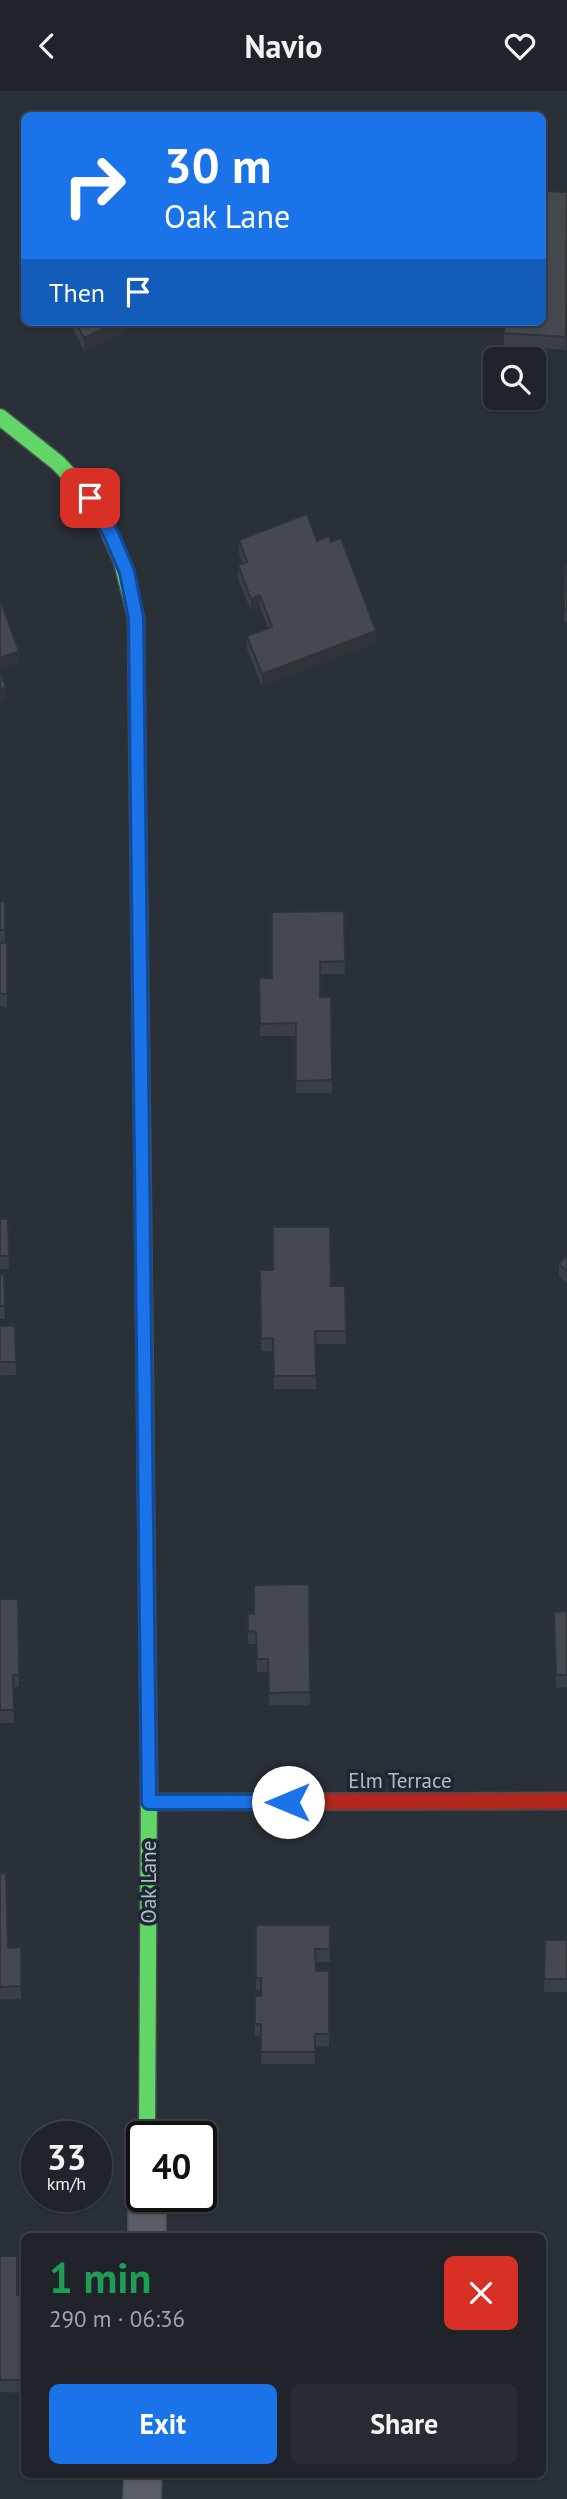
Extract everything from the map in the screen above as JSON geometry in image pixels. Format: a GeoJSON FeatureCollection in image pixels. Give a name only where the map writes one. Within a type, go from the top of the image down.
{"type":"FeatureCollection","features":[{"type":"Feature","properties":{"kind":"street","name":"Oak Lane"},"geometry":{"type":"LineString","coordinates":[[0,417],[75,480],[90,498],[111,534],[127,572],[136,618],[149,1802],[147,2121]]}},
{"type":"Feature","properties":{"kind":"street","name":"Elm Terrace"},"geometry":{"type":"LineString","coordinates":[[149,1802],[567,1801]]}},
{"type":"Feature","properties":{"kind":"street"},"geometry":{"type":"LineString","coordinates":[[147,2212],[147,2233]]}},
{"type":"Feature","properties":{"kind":"street"},"geometry":{"type":"LineString","coordinates":[[142,2499],[144,2478]]}},
{"type":"Feature","properties":{"kind":"building"},"geometry":{"type":"Polygon","coordinates":[[[546,191],[567,192],[566,337],[504,333],[505,326],[546,326],[546,191]]]}},
{"type":"Feature","properties":{"kind":"building"},"geometry":{"type":"Polygon","coordinates":[[[78,326],[108,326],[84,338],[78,326]]]}},
{"type":"Feature","properties":{"kind":"building"},"geometry":{"type":"Polygon","coordinates":[[[307,514],[317,541],[329,536],[331,542],[341,538],[376,631],[262,674],[247,636],[272,627],[260,595],[251,599],[238,565],[247,562],[239,540],[307,514]]]}},
{"type":"Feature","properties":{"kind":"building"},"geometry":{"type":"Polygon","coordinates":[[[567,564],[567,610],[564,609],[567,564]]]}},
{"type":"Feature","properties":{"kind":"building"},"geometry":{"type":"Polygon","coordinates":[[[0,600],[19,651],[0,658],[0,600]]]}},
{"type":"Feature","properties":{"kind":"building"},"geometry":{"type":"Polygon","coordinates":[[[0,671],[6,687],[0,689],[0,671]]]}},
{"type":"Feature","properties":{"kind":"building"},"geometry":{"type":"Polygon","coordinates":[[[0,901],[5,902],[5,930],[0,930],[0,901]]]}},
{"type":"Feature","properties":{"kind":"building"},"geometry":{"type":"Polygon","coordinates":[[[344,911],[345,961],[320,962],[320,997],[331,997],[332,1080],[296,1081],[296,1023],[260,1024],[259,978],[272,978],[272,912],[344,911]]]}},
{"type":"Feature","properties":{"kind":"building"},"geometry":{"type":"Polygon","coordinates":[[[0,943],[7,943],[7,994],[0,994],[0,943]]]}},
{"type":"Feature","properties":{"kind":"building"},"geometry":{"type":"Polygon","coordinates":[[[0,1219],[8,1219],[9,1256],[0,1256],[0,1219]]]}},
{"type":"Feature","properties":{"kind":"building"},"geometry":{"type":"Polygon","coordinates":[[[273,1227],[330,1227],[331,1286],[345,1286],[346,1331],[315,1331],[316,1376],[274,1376],[273,1338],[261,1339],[260,1270],[273,1270],[273,1227]]]}},
{"type":"Feature","properties":{"kind":"building"},"geometry":{"type":"Polygon","coordinates":[[[567,1255],[567,1271],[559,1264],[567,1255]]]}},
{"type":"Feature","properties":{"kind":"building"},"geometry":{"type":"Polygon","coordinates":[[[0,1274],[4,1274],[5,1306],[0,1306],[0,1274]]]}},
{"type":"Feature","properties":{"kind":"building"},"geometry":{"type":"Polygon","coordinates":[[[0,1326],[15,1326],[16,1362],[0,1362],[0,1326]]]}},
{"type":"Feature","properties":{"kind":"building"},"geometry":{"type":"Polygon","coordinates":[[[309,1584],[310,1692],[269,1693],[268,1659],[257,1659],[256,1632],[248,1631],[248,1613],[254,1614],[254,1585],[309,1584]]]}},
{"type":"Feature","properties":{"kind":"building"},"geometry":{"type":"Polygon","coordinates":[[[0,1599],[18,1599],[19,1675],[13,1675],[14,1710],[0,1710],[0,1599]]]}},
{"type":"Feature","properties":{"kind":"building"},"geometry":{"type":"Polygon","coordinates":[[[567,1611],[567,1675],[556,1675],[554,1612],[567,1611]]]}},
{"type":"Feature","properties":{"kind":"building"},"geometry":{"type":"Polygon","coordinates":[[[0,1873],[6,1873],[8,1948],[21,1947],[21,1986],[0,1987],[0,1873]]]}},
{"type":"Feature","properties":{"kind":"building"},"geometry":{"type":"Polygon","coordinates":[[[256,1925],[330,1925],[330,1949],[315,1949],[316,1971],[329,1971],[329,2034],[315,2034],[315,2052],[261,2052],[261,2024],[255,2024],[255,1996],[261,1996],[261,1978],[256,1978],[256,1925]]]}},
{"type":"Feature","properties":{"kind":"building"},"geometry":{"type":"Polygon","coordinates":[[[545,1940],[567,1940],[567,1979],[544,1979],[545,1940]]]}},
{"type":"Feature","properties":{"kind":"building"},"geometry":{"type":"Polygon","coordinates":[[[0,2256],[17,2256],[17,2295],[21,2295],[21,2380],[0,2380],[0,2256]]]}},
{"type":"Feature","properties":{"kind":"traffic: fast"},"geometry":{"type":"LineString","coordinates":[[0,417],[58,463],[88,495],[107,527],[122,562],[136,618],[138,812]]}},
{"type":"Feature","properties":{"kind":"traffic: fast"},"geometry":{"type":"LineString","coordinates":[[142,1129],[145,1398]]}},
{"type":"Feature","properties":{"kind":"traffic: fast"},"geometry":{"type":"LineString","coordinates":[[147,2121],[149,1783]]}},
{"type":"Feature","properties":{"kind":"traffic: slow"},"geometry":{"type":"LineString","coordinates":[[145,1398],[149,1783]]}},
{"type":"Feature","properties":{"kind":"traffic: jam"},"geometry":{"type":"LineString","coordinates":[[138,812],[142,1129]]}},
{"type":"Feature","properties":{"kind":"traffic: jam"},"geometry":{"type":"LineString","coordinates":[[149,1802],[567,1801]]}},
{"type":"Feature","properties":{"kind":"route"},"geometry":{"type":"LineString","coordinates":[[90,498],[111,534],[127,572],[136,618],[149,1802],[288,1802]]}}]}
